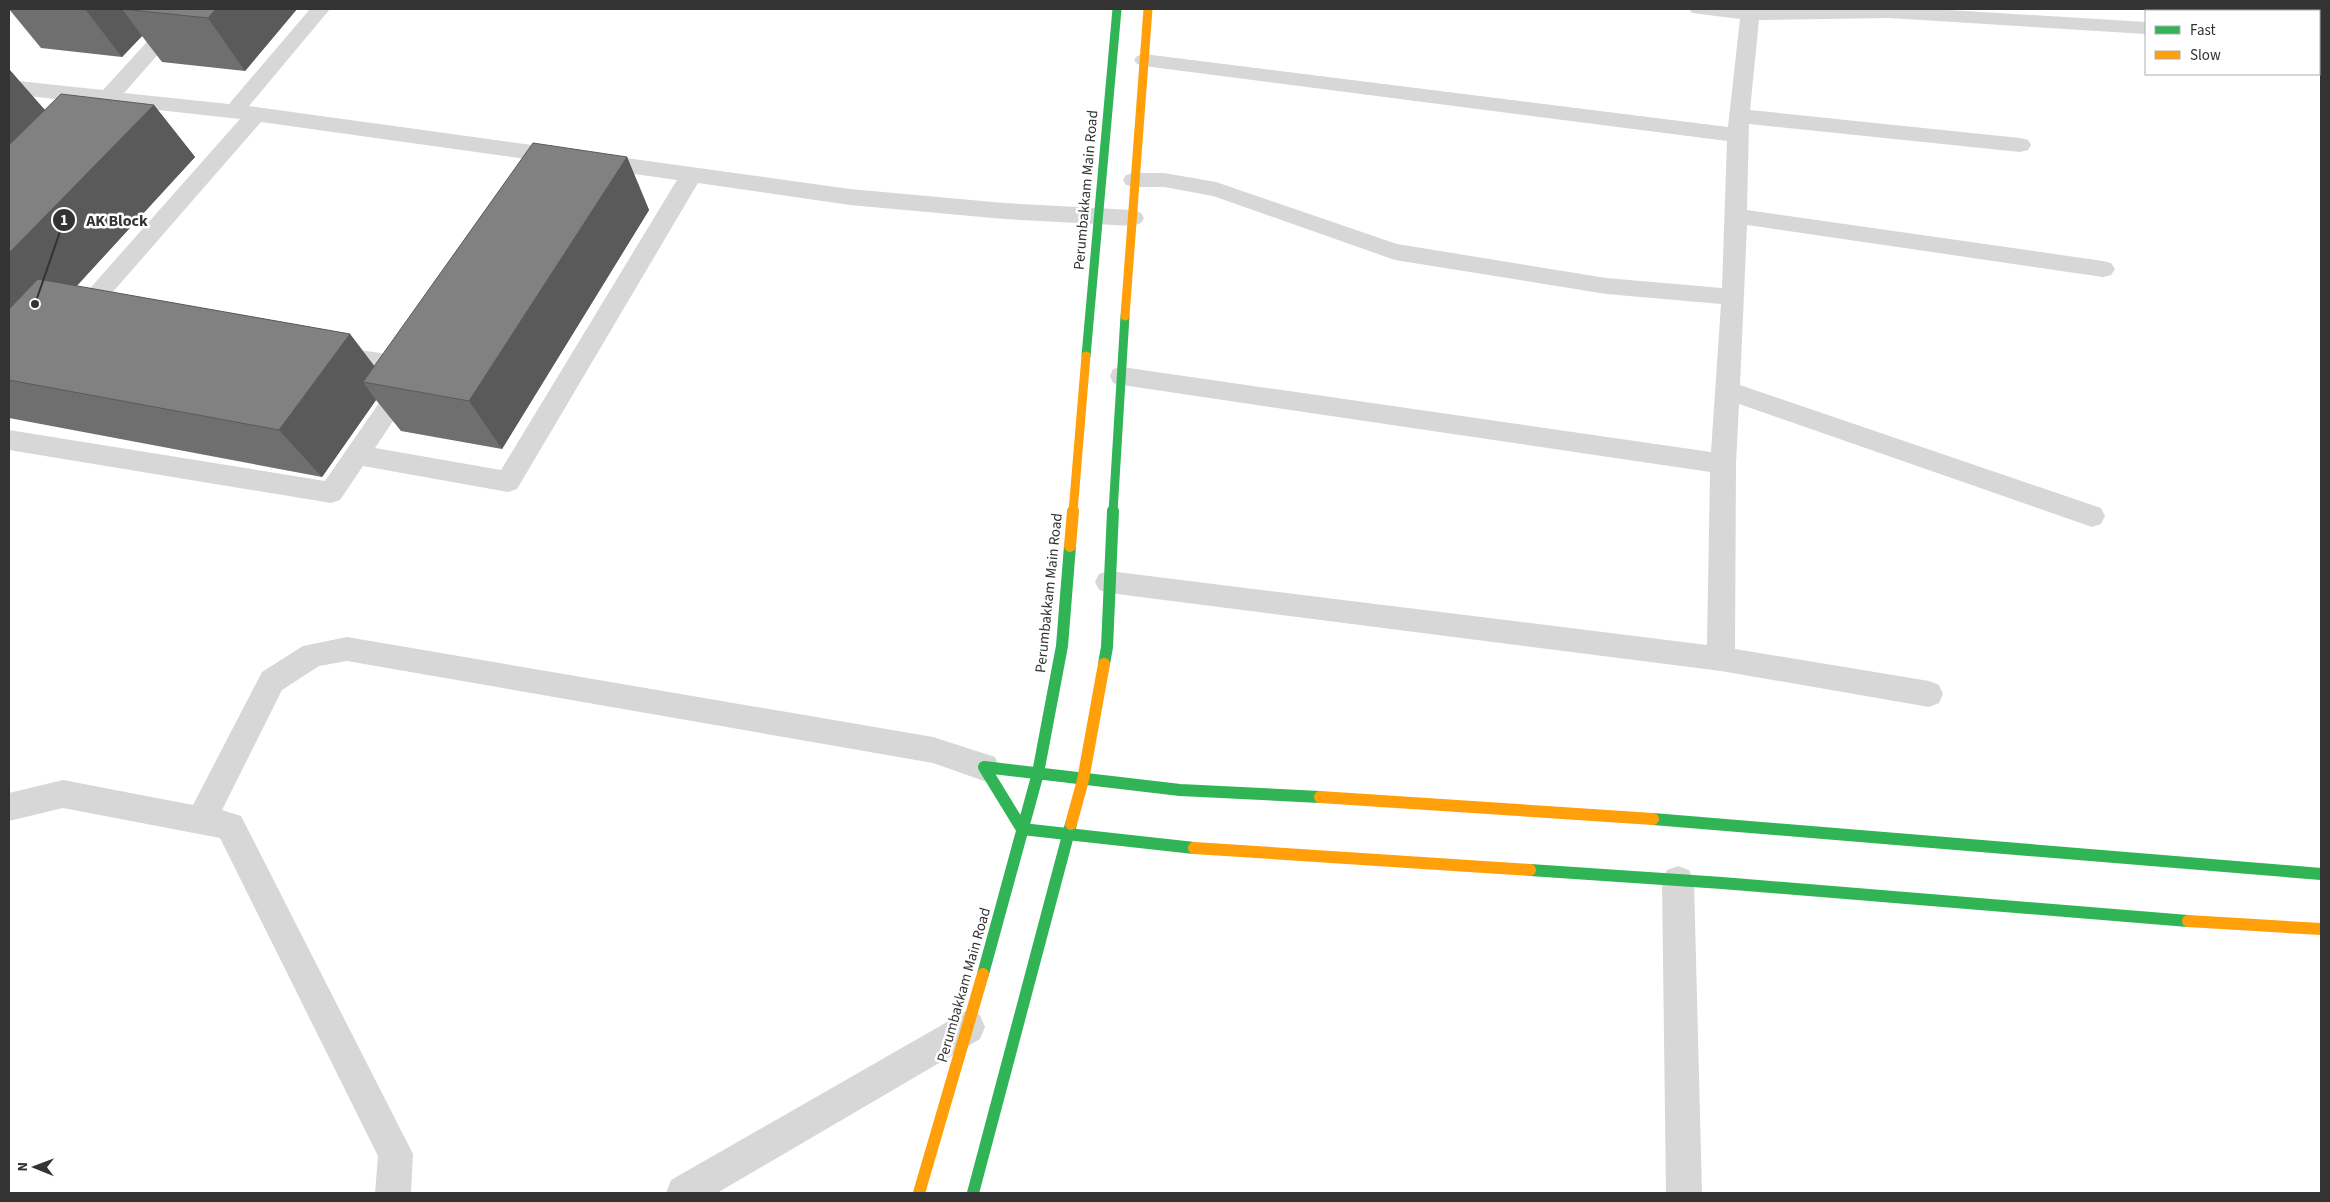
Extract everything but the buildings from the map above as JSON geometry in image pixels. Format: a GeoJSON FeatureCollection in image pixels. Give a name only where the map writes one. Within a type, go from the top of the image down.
{"type":"FeatureCollection","features":[{"type":"Feature","properties":{"kind":"street"},"geometry":{"type":"LineString","coordinates":[[84,126],[188,9]]}},
{"type":"Feature","properties":{"kind":"street"},"geometry":{"type":"LineString","coordinates":[[108,321],[72,324],[245,112],[320,9]]}},
{"type":"Feature","properties":{"kind":"street","name":"Perumbakkam Main Road"},"geometry":{"type":"LineString","coordinates":[[919,1193],[968,1028],[1038,773],[1062,646],[1117,9]]}},
{"type":"Feature","properties":{"kind":"street"},"geometry":{"type":"LineString","coordinates":[[973,1193],[1083,780],[1096,717],[1107,647],[1109,582],[1134,180],[1148,9]]}},
{"type":"Feature","properties":{"kind":"street"},"geometry":{"type":"LineString","coordinates":[[1699,9],[1750,14],[1888,11],[2020,14],[2143,28]]}},
{"type":"Feature","properties":{"kind":"street"},"geometry":{"type":"LineString","coordinates":[[2131,9],[2143,28]]}},
{"type":"Feature","properties":{"kind":"street"},"geometry":{"type":"LineString","coordinates":[[1721,659],[1723,464],[1726,390],[1733,297],[1739,125],[1750,14]]}},
{"type":"Feature","properties":{"kind":"street"},"geometry":{"type":"LineString","coordinates":[[1144,60],[1739,125],[2020,145]]}},
{"type":"Feature","properties":{"kind":"street"},"geometry":{"type":"LineString","coordinates":[[9,87],[245,112],[933,206],[1133,218]]}},
{"type":"Feature","properties":{"kind":"street"},"geometry":{"type":"LineString","coordinates":[[542,180],[558,156]]}},
{"type":"Feature","properties":{"kind":"street"},"geometry":{"type":"LineString","coordinates":[[356,455],[508,482],[692,174]]}},
{"type":"Feature","properties":{"kind":"street"},"geometry":{"type":"LineString","coordinates":[[1134,180],[1164,180],[1216,189],[1395,252],[1606,286],[1733,297]]}},
{"type":"Feature","properties":{"kind":"street"},"geometry":{"type":"LineString","coordinates":[[1736,216],[2103,269]]}},
{"type":"Feature","properties":{"kind":"street"},"geometry":{"type":"LineString","coordinates":[[9,440],[331,493],[421,359],[310,351]]}},
{"type":"Feature","properties":{"kind":"street"},"geometry":{"type":"LineString","coordinates":[[1122,376],[1723,464]]}},
{"type":"Feature","properties":{"kind":"street"},"geometry":{"type":"LineString","coordinates":[[1726,390],[2092,516]]}},
{"type":"Feature","properties":{"kind":"street"},"geometry":{"type":"LineString","coordinates":[[1109,582],[1721,659],[1929,694]]}},
{"type":"Feature","properties":{"kind":"street"},"geometry":{"type":"LineString","coordinates":[[202,819],[272,681],[313,655],[347,649],[932,750],[984,766],[1083,780],[1180,790],[1401,801],[1693,822],[2321,874]]}},
{"type":"Feature","properties":{"kind":"street"},"geometry":{"type":"LineString","coordinates":[[984,766],[1022,829],[1068,835],[1189,848],[1678,881],[2149,919],[2321,929]]}},
{"type":"Feature","properties":{"kind":"street"},"geometry":{"type":"LineString","coordinates":[[9,807],[63,794],[202,819],[230,826],[396,1154],[393,1193]]}},
{"type":"Feature","properties":{"kind":"street"},"geometry":{"type":"LineString","coordinates":[[1678,881],[1684,1193]]}},
{"type":"Feature","properties":{"kind":"street"},"geometry":{"type":"LineString","coordinates":[[684,1193],[968,1028]]}},
{"type":"Feature","properties":{"kind":"traffic: fast"},"geometry":{"type":"LineString","coordinates":[[1086,356],[1117,9]]}},
{"type":"Feature","properties":{"kind":"traffic: fast"},"geometry":{"type":"LineString","coordinates":[[1104,664],[1107,647],[1115,468],[1125,316]]}},
{"type":"Feature","properties":{"kind":"traffic: fast"},"geometry":{"type":"LineString","coordinates":[[983,974],[1038,773],[1062,646],[1070,546]]}},
{"type":"Feature","properties":{"kind":"traffic: fast"},"geometry":{"type":"LineString","coordinates":[[1194,848],[1022,829],[984,767],[1180,790],[1320,797]]}},
{"type":"Feature","properties":{"kind":"traffic: fast"},"geometry":{"type":"LineString","coordinates":[[1653,819],[2321,874]]}},
{"type":"Feature","properties":{"kind":"traffic: fast"},"geometry":{"type":"LineString","coordinates":[[973,1193],[1071,824]]}},
{"type":"Feature","properties":{"kind":"traffic: fast"},"geometry":{"type":"LineString","coordinates":[[1530,870],[1722,883],[2188,921]]}},
{"type":"Feature","properties":{"kind":"traffic: slow"},"geometry":{"type":"LineString","coordinates":[[1125,316],[1148,9]]}},
{"type":"Feature","properties":{"kind":"traffic: slow"},"geometry":{"type":"LineString","coordinates":[[1070,546],[1086,356]]}},
{"type":"Feature","properties":{"kind":"traffic: slow"},"geometry":{"type":"LineString","coordinates":[[1071,824],[1083,780],[1104,664]]}},
{"type":"Feature","properties":{"kind":"traffic: slow"},"geometry":{"type":"LineString","coordinates":[[1320,797],[1653,819]]}},
{"type":"Feature","properties":{"kind":"traffic: slow"},"geometry":{"type":"LineString","coordinates":[[1194,848],[1530,870]]}},
{"type":"Feature","properties":{"kind":"traffic: slow"},"geometry":{"type":"LineString","coordinates":[[2188,921],[2321,929]]}},
{"type":"Feature","properties":{"kind":"traffic: slow"},"geometry":{"type":"LineString","coordinates":[[919,1193],[983,974]]}},
{"type":"Feature","properties":{"kind":"place","name":"AK Block"},"geometry":{"type":"Point","coordinates":[35,304]}}]}
